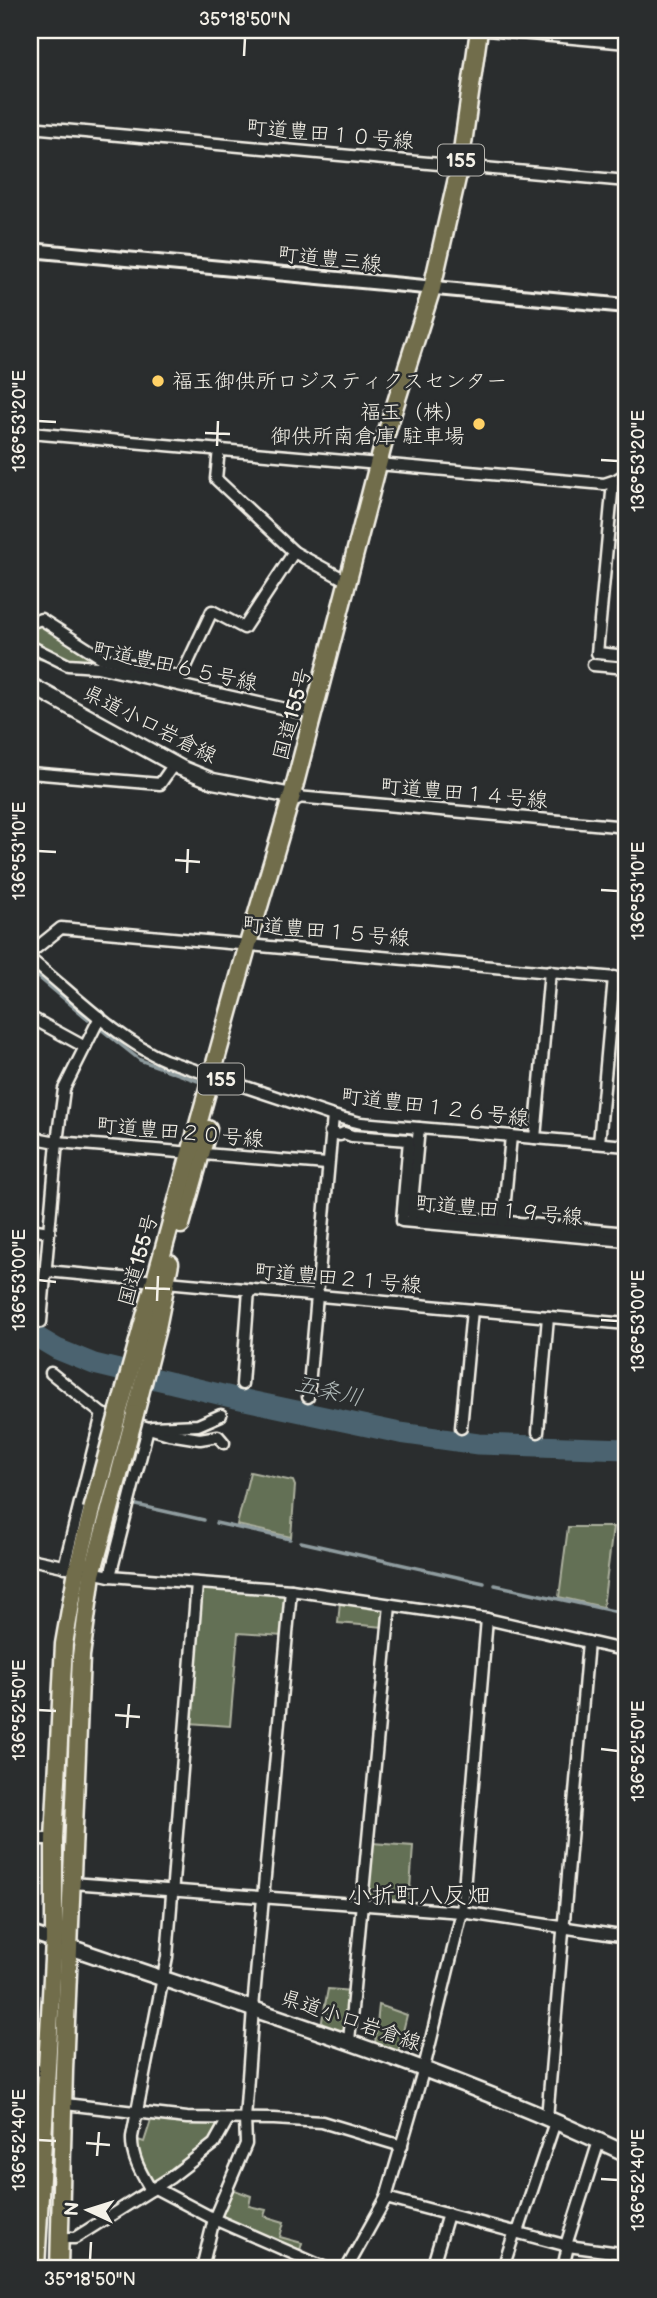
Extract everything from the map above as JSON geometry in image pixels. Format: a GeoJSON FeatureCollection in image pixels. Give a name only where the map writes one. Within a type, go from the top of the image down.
{"type":"FeatureCollection","features":[{"type":"Feature","properties":{"kind":"highway","name":"国道155号"},"geometry":{"type":"LineString","coordinates":[[36,2268],[36,2169],[47,2073],[54,1941],[54,1839],[64,1644],[78,1570],[101,1512],[141,1361],[157,1328],[159,1282],[295,796],[384,464],[386,434],[432,288],[460,165],[479,30]]}},
{"type":"Feature","properties":{"kind":"highway","name":"国道155号"},"geometry":{"type":"LineString","coordinates":[[295,796],[314,712],[384,464]]}},
{"type":"Feature","properties":{"kind":"highway","name":"国道155号"},"geometry":{"type":"LineString","coordinates":[[59,2268],[81,1656],[78,1570]]}},
{"type":"Feature","properties":{"kind":"main road","name":"県道小口岩倉線"},"geometry":{"type":"LineString","coordinates":[[30,685],[174,765],[214,781],[295,796]]}},
{"type":"Feature","properties":{"kind":"main road","name":"県道小口岩倉線"},"geometry":{"type":"LineString","coordinates":[[54,1941],[424,2068],[627,2154]]}},
{"type":"Feature","properties":{"kind":"street"},"geometry":{"type":"LineString","coordinates":[[487,30],[627,43]]}},
{"type":"Feature","properties":{"kind":"street"},"geometry":{"type":"LineString","coordinates":[[601,30],[627,32]]}},
{"type":"Feature","properties":{"kind":"street","name":"町道豊田１０号線"},"geometry":{"type":"LineString","coordinates":[[30,127],[627,181]]}},
{"type":"Feature","properties":{"kind":"street","name":"町道豊三線"},"geometry":{"type":"LineString","coordinates":[[30,250],[627,306]]}},
{"type":"Feature","properties":{"kind":"street"},"geometry":{"type":"LineString","coordinates":[[30,433],[604,484],[627,473]]}},
{"type":"Feature","properties":{"kind":"street"},"geometry":{"type":"LineString","coordinates":[[219,449],[216,479],[294,552],[349,582]]}},
{"type":"Feature","properties":{"kind":"street"},"geometry":{"type":"LineString","coordinates":[[612,482],[597,653],[627,656]]}},
{"type":"Feature","properties":{"kind":"street"},"geometry":{"type":"LineString","coordinates":[[30,623],[41,619],[102,658],[180,681],[212,611],[244,628],[294,552]]}},
{"type":"Feature","properties":{"kind":"street","name":"町道豊田６５号線"},"geometry":{"type":"LineString","coordinates":[[30,646],[68,665],[98,667],[180,681],[299,712],[314,712]]}},
{"type":"Feature","properties":{"kind":"street"},"geometry":{"type":"LineString","coordinates":[[593,665],[627,668]]}},
{"type":"Feature","properties":{"kind":"street"},"geometry":{"type":"LineString","coordinates":[[30,773],[160,784],[174,765]]}},
{"type":"Feature","properties":{"kind":"street","name":"町道豊田１４号線"},"geometry":{"type":"LineString","coordinates":[[295,796],[627,827]]}},
{"type":"Feature","properties":{"kind":"street","name":"町道豊田１５号線"},"geometry":{"type":"LineString","coordinates":[[30,953],[61,928],[627,979]]}},
{"type":"Feature","properties":{"kind":"street","name":"町道豊田１２６号線"},"geometry":{"type":"LineString","coordinates":[[30,959],[100,1017],[148,1052],[332,1116],[361,1123],[627,1146]]}},
{"type":"Feature","properties":{"kind":"street"},"geometry":{"type":"LineString","coordinates":[[535,1138],[550,971]]}},
{"type":"Feature","properties":{"kind":"street"},"geometry":{"type":"LineString","coordinates":[[598,1143],[614,977]]}},
{"type":"Feature","properties":{"kind":"street"},"geometry":{"type":"LineString","coordinates":[[30,1017],[85,1047]]}},
{"type":"Feature","properties":{"kind":"street"},"geometry":{"type":"LineString","coordinates":[[41,1322],[64,1089],[100,1017]]}},
{"type":"Feature","properties":{"kind":"street"},"geometry":{"type":"LineString","coordinates":[[308,1396],[332,1116]]}},
{"type":"Feature","properties":{"kind":"street"},"geometry":{"type":"LineString","coordinates":[[419,1128],[411,1213],[627,1233]]}},
{"type":"Feature","properties":{"kind":"street","name":"町道豊田１９号線"},"geometry":{"type":"LineString","coordinates":[[330,1132],[409,1140],[402,1221],[627,1241]]}},
{"type":"Feature","properties":{"kind":"street"},"geometry":{"type":"LineString","coordinates":[[503,1221],[511,1136]]}},
{"type":"Feature","properties":{"kind":"street","name":"町道豊田２０号線"},"geometry":{"type":"LineString","coordinates":[[30,1137],[57,1142],[327,1164]]}},
{"type":"Feature","properties":{"kind":"street"},"geometry":{"type":"LineString","coordinates":[[30,1229],[49,1232]]}},
{"type":"Feature","properties":{"kind":"street","name":"町道豊田２１号線"},"geometry":{"type":"LineString","coordinates":[[46,1271],[627,1324]]}},
{"type":"Feature","properties":{"kind":"street"},"geometry":{"type":"LineString","coordinates":[[242,1384],[249,1290]]}},
{"type":"Feature","properties":{"kind":"street"},"geometry":{"type":"LineString","coordinates":[[461,1428],[472,1310]]}},
{"type":"Feature","properties":{"kind":"street"},"geometry":{"type":"LineString","coordinates":[[538,1432],[548,1317]]}},
{"type":"Feature","properties":{"kind":"street"},"geometry":{"type":"LineString","coordinates":[[51,1373],[102,1414],[169,1434],[200,1439],[218,1436],[224,1443]]}},
{"type":"Feature","properties":{"kind":"street"},"geometry":{"type":"LineString","coordinates":[[78,1570],[102,1414]]}},
{"type":"Feature","properties":{"kind":"street"},"geometry":{"type":"LineString","coordinates":[[148,1428],[159,1425],[198,1425],[221,1415]]}},
{"type":"Feature","properties":{"kind":"street"},"geometry":{"type":"LineString","coordinates":[[110,1576],[148,1428]]}},
{"type":"Feature","properties":{"kind":"street"},"geometry":{"type":"LineString","coordinates":[[30,1559],[110,1576],[291,1590],[487,1619],[627,1651]]}},
{"type":"Feature","properties":{"kind":"street"},"geometry":{"type":"LineString","coordinates":[[197,1583],[164,1979],[131,2147],[138,2168],[153,2189],[326,2268]]}},
{"type":"Feature","properties":{"kind":"street"},"geometry":{"type":"LineString","coordinates":[[202,2268],[214,2219],[246,2144],[245,2119],[253,2008],[291,1590]]}},
{"type":"Feature","properties":{"kind":"street"},"geometry":{"type":"LineString","coordinates":[[349,2041],[390,1605]]}},
{"type":"Feature","properties":{"kind":"street"},"geometry":{"type":"LineString","coordinates":[[347,2268],[386,2198],[424,2068],[462,1912],[487,1619]]}},
{"type":"Feature","properties":{"kind":"street"},"geometry":{"type":"LineString","coordinates":[[503,2268],[551,2120],[563,1927],[588,1642]]}},
{"type":"Feature","properties":{"kind":"street"},"geometry":{"type":"LineString","coordinates":[[30,1836],[54,1839]]}},
{"type":"Feature","properties":{"kind":"street"},"geometry":{"type":"LineString","coordinates":[[72,1883],[462,1912],[627,1937]]}},
{"type":"Feature","properties":{"kind":"street"},"geometry":{"type":"LineString","coordinates":[[30,1933],[54,1941]]}},
{"type":"Feature","properties":{"kind":"street"},"geometry":{"type":"LineString","coordinates":[[30,2068],[47,2073]]}},
{"type":"Feature","properties":{"kind":"street"},"geometry":{"type":"LineString","coordinates":[[65,2104],[187,2119],[322,2122],[402,2146]]}},
{"type":"Feature","properties":{"kind":"street"},"geometry":{"type":"LineString","coordinates":[[60,2238],[75,2238],[153,2189],[214,2144],[228,2119]]}},
{"type":"Feature","properties":{"kind":"street"},"geometry":{"type":"LineString","coordinates":[[562,2268],[599,2141]]}},
{"type":"Feature","properties":{"kind":"street"},"geometry":{"type":"LineString","coordinates":[[386,2198],[567,2246],[627,2254]]}},
{"type":"Feature","properties":{"kind":"street"},"geometry":{"type":"LineString","coordinates":[[432,2268],[448,2214]]}},
{"type":"Feature","properties":{"kind":"green space"},"geometry":{"type":"Polygon","coordinates":[[[30,614],[44,615],[55,626],[84,639],[88,659],[59,663],[30,656],[30,614]]]}},
{"type":"Feature","properties":{"kind":"green space"},"geometry":{"type":"Polygon","coordinates":[[[250,1472],[293,1481],[295,1486],[291,1537],[237,1525],[250,1472]]]}},
{"type":"Feature","properties":{"kind":"green space"},"geometry":{"type":"Polygon","coordinates":[[[568,1527],[613,1527],[603,1607],[559,1597],[568,1527]]]}},
{"type":"Feature","properties":{"kind":"green space"},"geometry":{"type":"Polygon","coordinates":[[[204,1588],[282,1594],[286,1599],[283,1636],[238,1633],[230,1726],[189,1723],[200,1591],[204,1588]]]}},
{"type":"Feature","properties":{"kind":"green space"},"geometry":{"type":"Polygon","coordinates":[[[340,1602],[382,1608],[385,1614],[384,1627],[338,1623],[340,1602]]]}},
{"type":"Feature","properties":{"kind":"green space"},"geometry":{"type":"Polygon","coordinates":[[[372,1843],[413,1846],[409,1903],[371,1900],[368,1896],[372,1843]]]}},
{"type":"Feature","properties":{"kind":"green space"},"geometry":{"type":"Polygon","coordinates":[[[328,1989],[351,1991],[347,2031],[341,2033],[321,2026],[328,1989]]]}},
{"type":"Feature","properties":{"kind":"green space"},"geometry":{"type":"Polygon","coordinates":[[[379,2005],[407,2015],[398,2052],[375,2044],[379,2005]]]}},
{"type":"Feature","properties":{"kind":"green space"},"geometry":{"type":"Polygon","coordinates":[[[152,2117],[223,2123],[212,2143],[153,2185],[141,2165],[135,2139],[144,2142],[152,2117]]]}},
{"type":"Feature","properties":{"kind":"green space"},"geometry":{"type":"Polygon","coordinates":[[[229,2188],[251,2196],[249,2206],[266,2210],[264,2216],[284,2222],[280,2237],[302,2243],[299,2254],[221,2220],[220,2213],[229,2188]]]}},
{"type":"Feature","properties":{"kind":"waterway"},"geometry":{"type":"LineString","coordinates":[[30,970],[88,1019]]}},
{"type":"Feature","properties":{"kind":"waterway"},"geometry":{"type":"LineString","coordinates":[[102,1030],[140,1060],[198,1081]]}},
{"type":"Feature","properties":{"kind":"waterway","name":"五条川"},"geometry":{"type":"LineString","coordinates":[[30,1333],[57,1349],[94,1364],[400,1433],[478,1444],[627,1449]]}},
{"type":"Feature","properties":{"kind":"waterway"},"geometry":{"type":"LineString","coordinates":[[132,1504],[204,1520]]}},
{"type":"Feature","properties":{"kind":"waterway"},"geometry":{"type":"LineString","coordinates":[[216,1523],[290,1539]]}},
{"type":"Feature","properties":{"kind":"waterway"},"geometry":{"type":"LineString","coordinates":[[301,1542],[484,1583]]}},
{"type":"Feature","properties":{"kind":"waterway"},"geometry":{"type":"LineString","coordinates":[[495,1585],[627,1614]]}},
{"type":"Feature","properties":{"kind":"place","name":"福玉御供所ロジスティクスセンター"},"geometry":{"type":"Point","coordinates":[158,381]}},
{"type":"Feature","properties":{"kind":"place","name":"福玉（株） 御供所南倉庫 駐車場"},"geometry":{"type":"Point","coordinates":[479,424]}},
{"type":"Feature","properties":{"kind":"district","name":"小折町八反畑"},"geometry":{"type":"Point","coordinates":[419,1895]}}]}
